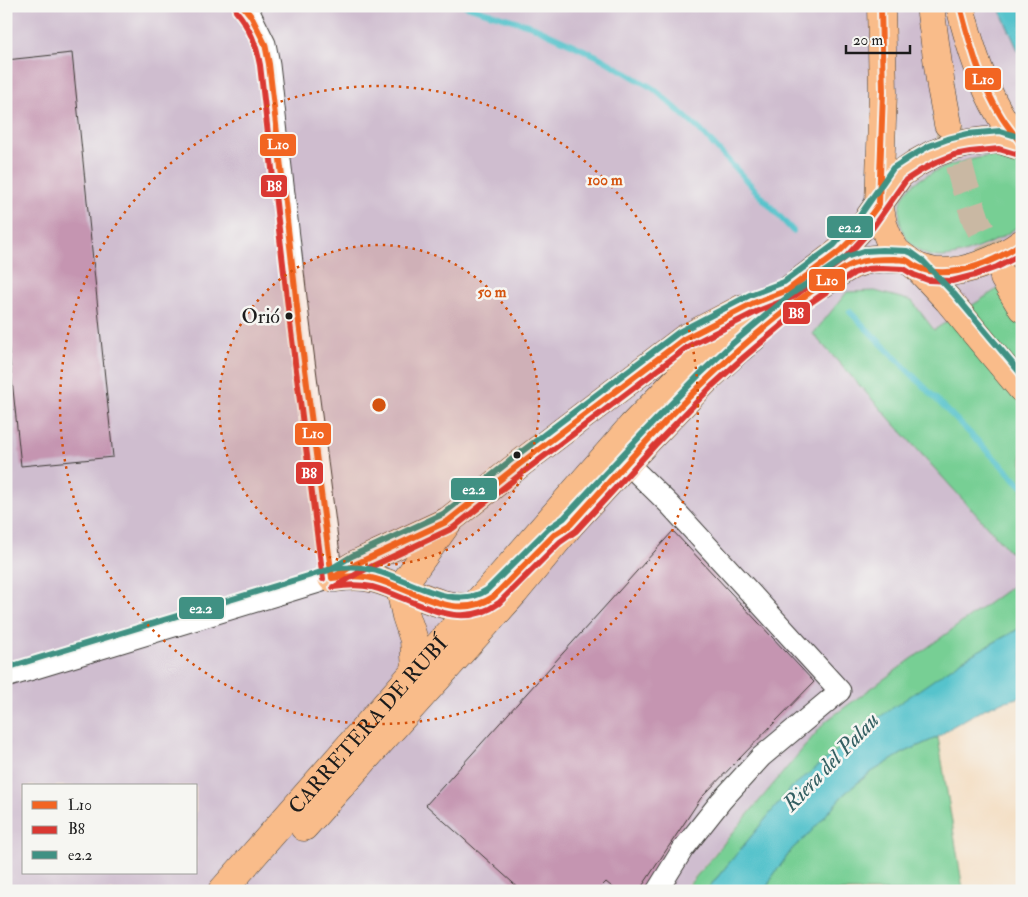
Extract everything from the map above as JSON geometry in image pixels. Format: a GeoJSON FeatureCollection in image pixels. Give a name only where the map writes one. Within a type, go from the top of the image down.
{"type":"FeatureCollection","features":[{"type":"Feature","properties":{"kind":"main road"},"geometry":{"type":"LineString","coordinates":[[881,6],[883,92],[882,208],[890,242],[897,252],[912,264],[948,300],[1022,389]]}},
{"type":"Feature","properties":{"kind":"main road"},"geometry":{"type":"LineString","coordinates":[[916,6],[940,87],[948,124]]}},
{"type":"Feature","properties":{"kind":"main road"},"geometry":{"type":"LineString","coordinates":[[930,6],[940,87]]}},
{"type":"Feature","properties":{"kind":"main road"},"geometry":{"type":"LineString","coordinates":[[960,6],[982,78],[1000,115],[1022,146]]}},
{"type":"Feature","properties":{"kind":"main road","name":"CARRETERA DE RUBÍ"},"geometry":{"type":"LineString","coordinates":[[222,891],[632,426],[678,379],[712,348],[840,251],[882,208],[900,174],[932,154],[969,142],[1000,140],[1022,146]]}},
{"type":"Feature","properties":{"kind":"main road","name":"CARRETERA DE RUBÍ"},"geometry":{"type":"LineString","coordinates":[[247,891],[514,593],[570,525],[649,439],[738,350],[796,302],[850,266],[865,260],[882,259],[912,264],[930,271],[952,272],[972,267],[1012,250],[1022,243]]}},
{"type":"Feature","properties":{"kind":"main road"},"geometry":{"type":"LineString","coordinates":[[1004,278],[1022,308]]}},
{"type":"Feature","properties":{"kind":"main road"},"geometry":{"type":"LineString","coordinates":[[332,578],[356,564],[448,521],[684,339],[754,302],[788,290]]}},
{"type":"Feature","properties":{"kind":"main road"},"geometry":{"type":"LineString","coordinates":[[416,670],[414,640],[400,588],[448,521]]}},
{"type":"Feature","properties":{"kind":"main road"},"geometry":{"type":"LineString","coordinates":[[332,578],[360,576],[376,579],[430,600],[455,606],[474,606],[484,603],[493,596],[554,535],[570,525]]}},
{"type":"Feature","properties":{"kind":"street"},"geometry":{"type":"LineString","coordinates":[[6,677],[332,578],[298,315],[269,64],[265,44],[243,6]]}},
{"type":"Feature","properties":{"kind":"street"},"geometry":{"type":"LineString","coordinates":[[627,463],[670,504],[840,691],[761,757],[721,801],[683,849],[657,891]]}},
{"type":"Feature","properties":{"kind":"shaded area"},"geometry":{"type":"Polygon","coordinates":[[[6,6],[998,6],[1022,59],[1022,273],[934,330],[912,301],[814,334],[1022,565],[1022,579],[826,721],[683,891],[6,891],[6,6]]]}},
{"type":"Feature","properties":{"kind":"green space"},"geometry":{"type":"Polygon","coordinates":[[[992,156],[1009,158],[1022,164],[1022,223],[992,242],[957,255],[947,257],[931,256],[913,246],[902,230],[900,220],[900,210],[906,192],[913,185],[934,172],[959,163],[992,156]]]}},
{"type":"Feature","properties":{"kind":"green space"},"geometry":{"type":"Polygon","coordinates":[[[1022,273],[1022,565],[813,334],[847,292],[875,291],[912,301],[934,330],[1022,273]]]}},
{"type":"Feature","properties":{"kind":"green space"},"geometry":{"type":"Polygon","coordinates":[[[1022,579],[1022,627],[964,659],[792,787],[706,891],[684,891],[826,721],[1022,579]]]}},
{"type":"Feature","properties":{"kind":"green space"},"geometry":{"type":"Polygon","coordinates":[[[938,737],[963,889],[950,888],[946,891],[766,891],[772,877],[793,848],[819,823],[843,795],[870,773],[903,753],[938,737]]]}},
{"type":"Feature","properties":{"kind":"water"},"geometry":{"type":"Polygon","coordinates":[[[998,6],[1022,6],[1022,59],[998,6]]]}},
{"type":"Feature","properties":{"kind":"water","name":"Riera del Palau"},"geometry":{"type":"Polygon","coordinates":[[[1022,627],[1022,697],[986,708],[953,726],[938,737],[903,753],[870,773],[843,795],[806,837],[793,848],[772,877],[766,891],[706,891],[792,787],[878,718],[964,659],[1022,627]]]}},
{"type":"Feature","properties":{"kind":"building"},"geometry":{"type":"Polygon","coordinates":[[[72,53],[113,457],[21,466],[6,322],[6,60],[72,53]]]}},
{"type":"Feature","properties":{"kind":"building"},"geometry":{"type":"Polygon","coordinates":[[[673,531],[814,682],[701,798],[639,891],[617,891],[606,882],[597,891],[522,891],[426,805],[673,531]]]}},
{"type":"Feature","properties":{"kind":"waterway"},"geometry":{"type":"LineString","coordinates":[[466,6],[532,26],[597,56],[654,89],[700,130],[793,231]]}},
{"type":"Feature","properties":{"kind":"waterway"},"geometry":{"type":"LineString","coordinates":[[850,312],[1022,486]]}},
{"type":"Feature","properties":{"kind":"tunnel"},"geometry":{"type":"LineString","coordinates":[[948,124],[976,220],[1004,278]]}},
{"type":"Feature","properties":{"kind":"transit line","name":"L10"},"geometry":{"type":"LineString","coordinates":[[243,6],[251,16],[265,44],[269,64],[298,315],[332,578]]}},
{"type":"Feature","properties":{"kind":"transit line","name":"L10"},"geometry":{"type":"LineString","coordinates":[[332,578],[356,564],[448,521],[684,339],[754,303],[788,290],[840,251],[856,235],[879,204],[883,92],[881,6]]}},
{"type":"Feature","properties":{"kind":"transit line","name":"L10"},"geometry":{"type":"LineString","coordinates":[[960,6],[981,77],[1003,120],[1022,145]]}},
{"type":"Feature","properties":{"kind":"transit line","name":"B8"},"geometry":{"type":"LineString","coordinates":[[236,11],[252,36],[260,65],[289,316],[323,579]]}},
{"type":"Feature","properties":{"kind":"transit line","name":"e2.2"},"geometry":{"type":"LineString","coordinates":[[322,572],[443,514],[679,332],[750,295],[784,282],[834,245],[859,217],[893,168],[910,157],[929,146],[968,134],[1000,131],[1022,138]]}},
{"type":"Feature","properties":{"kind":"transit line","name":"B8"},"geometry":{"type":"LineString","coordinates":[[336,586],[360,572],[453,528],[689,346],[758,311],[793,297],[846,257],[873,227],[906,180],[920,171],[954,155],[970,152],[999,149],[1019,155]]}},
{"type":"Feature","properties":{"kind":"transit line","name":"L10"},"geometry":{"type":"LineString","coordinates":[[332,578],[354,576],[370,578],[434,602],[464,607],[479,604],[493,597],[554,535],[570,525],[712,374],[764,328],[837,273],[858,262],[889,259],[906,260],[915,266],[929,271],[953,272],[990,261],[1022,243]]}},
{"type":"Feature","properties":{"kind":"transit line","name":"e2.2"},"geometry":{"type":"LineString","coordinates":[[6,668],[331,569],[354,567],[371,569],[446,596],[461,598],[474,596],[487,590],[548,529],[564,518],[643,433],[732,344],[790,295],[846,257],[864,251],[907,251],[923,261],[954,294],[1022,375]]}},
{"type":"Feature","properties":{"kind":"transit line","name":"B8"},"geometry":{"type":"LineString","coordinates":[[333,587],[352,585],[372,587],[436,611],[451,614],[467,615],[483,612],[499,603],[560,542],[576,531],[712,386],[801,309],[854,273],[867,269],[904,269],[928,280],[952,281],[997,267],[1022,254]]}},
{"type":"Feature","properties":{"kind":"place","name":"Orió"},"geometry":{"type":"Point","coordinates":[289,316]}}]}
